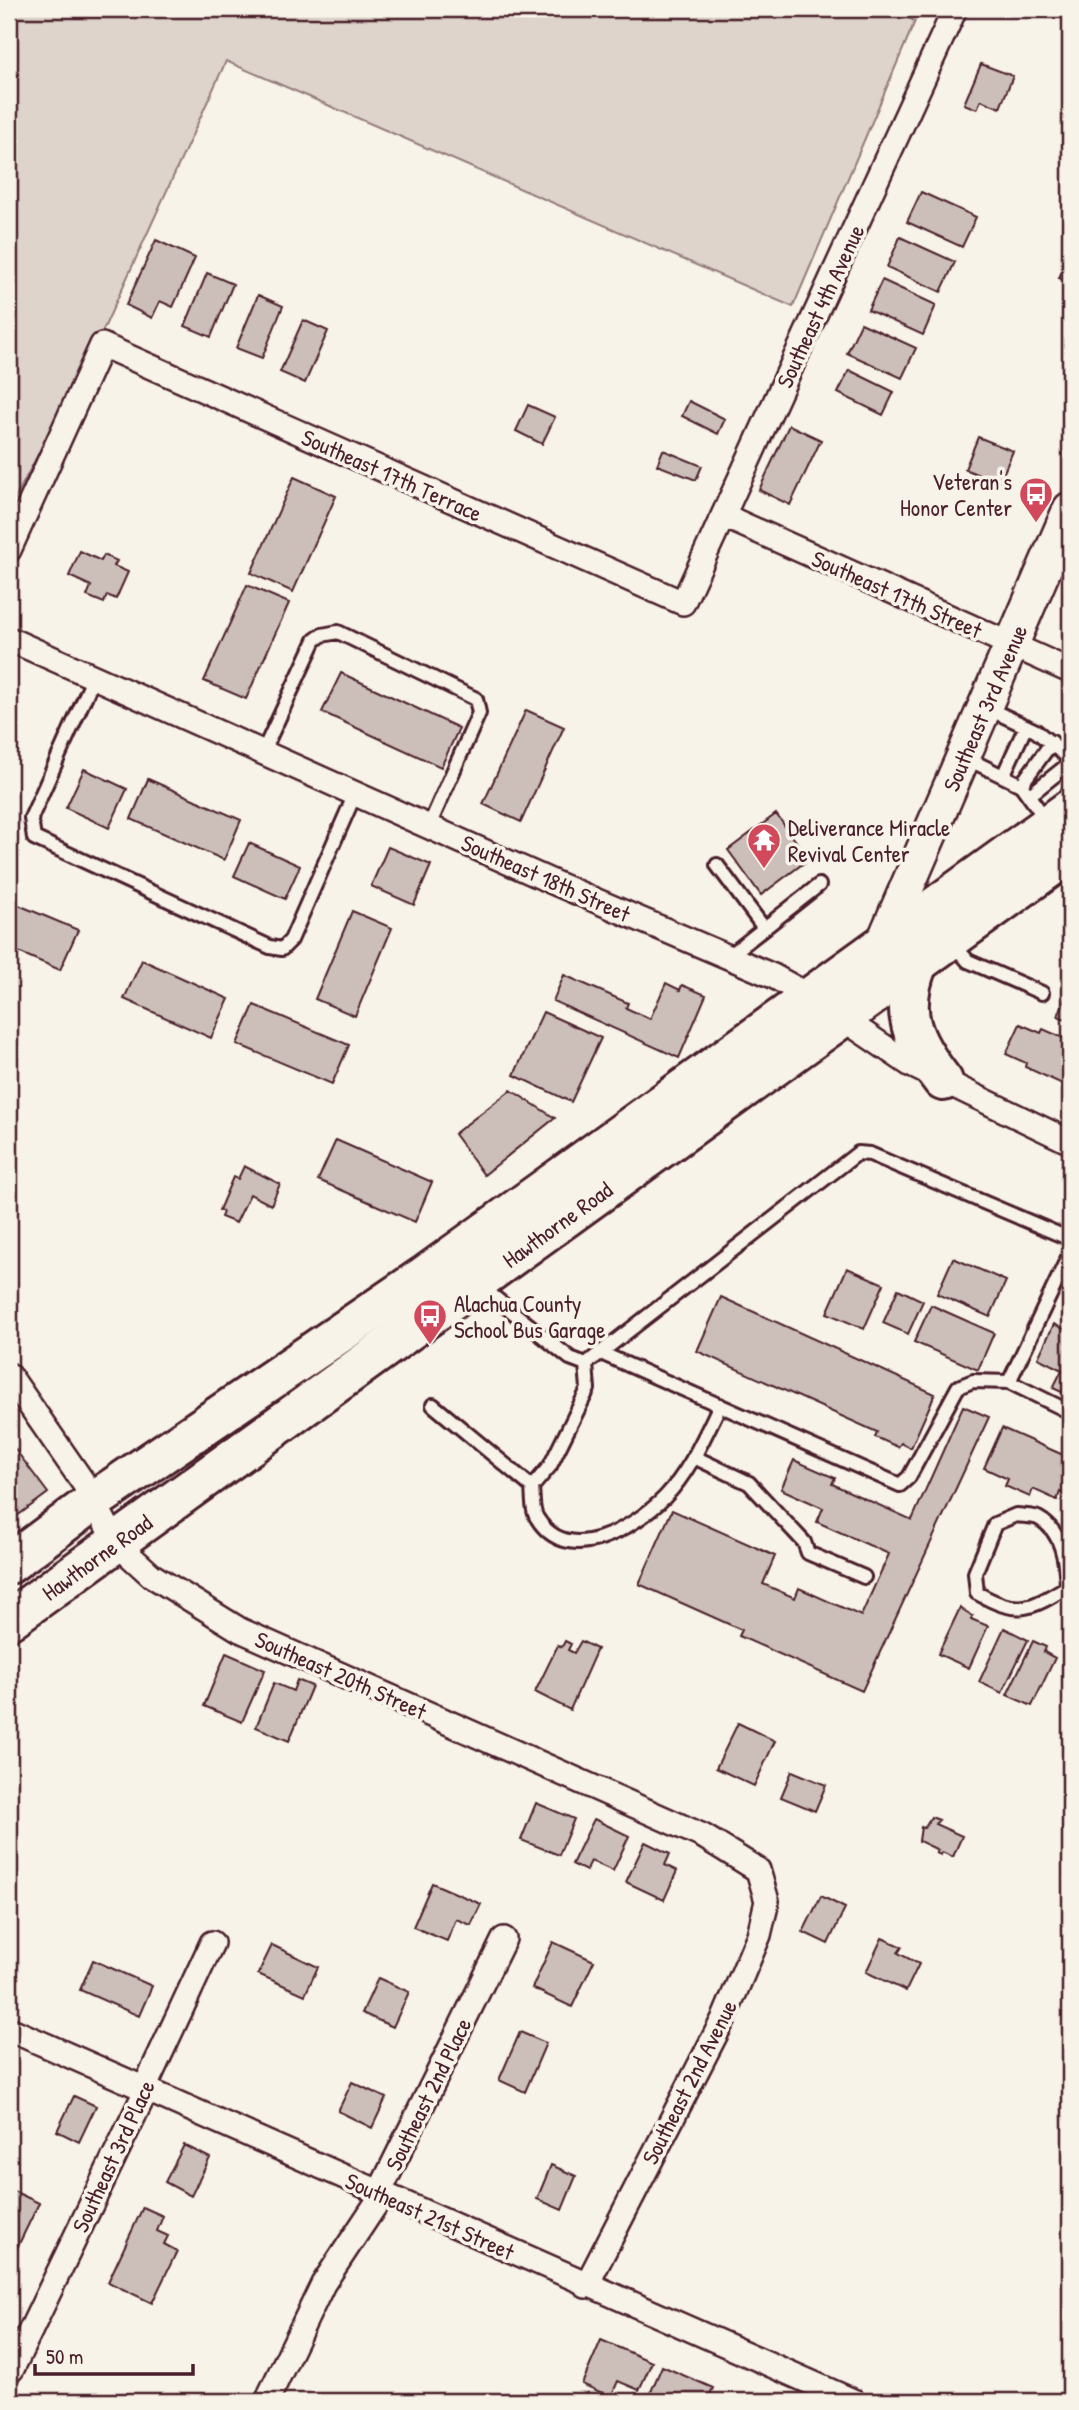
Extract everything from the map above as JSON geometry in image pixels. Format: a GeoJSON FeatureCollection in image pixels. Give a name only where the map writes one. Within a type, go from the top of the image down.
{"type":"FeatureCollection","features":[{"type":"Feature","properties":{"kind":"highway","name":"Hawthorne Road"},"geometry":{"type":"LineString","coordinates":[[9,1620],[476,1282],[826,1007],[882,944],[1055,820]]}},
{"type":"Feature","properties":{"kind":"highway","name":"Hawthorne Road"},"geometry":{"type":"LineString","coordinates":[[9,1564],[94,1500],[826,1007],[918,963],[949,941],[1055,820]]}},
{"type":"Feature","properties":{"kind":"highway"},"geometry":{"type":"LineString","coordinates":[[918,963],[907,999],[911,1026],[917,1044],[943,1082]]}},
{"type":"Feature","properties":{"kind":"street","name":"Southeast 4th Avenue"},"geometry":{"type":"LineString","coordinates":[[683,603],[955,9]]}},
{"type":"Feature","properties":{"kind":"street","name":"Southeast 17th Terrace"},"geometry":{"type":"LineString","coordinates":[[9,550],[102,345],[683,603]]}},
{"type":"Feature","properties":{"kind":"street","name":"Southeast 3rd Avenue"},"geometry":{"type":"LineString","coordinates":[[882,944],[1070,509]]}},
{"type":"Feature","properties":{"kind":"street","name":"Southeast 17th Street"},"geometry":{"type":"LineString","coordinates":[[724,516],[1070,671]]}},
{"type":"Feature","properties":{"kind":"street","name":"Southeast 18th Street"},"geometry":{"type":"LineString","coordinates":[[9,639],[728,957],[826,1007],[911,1065],[1070,1142]]}},
{"type":"Feature","properties":{"kind":"street","name":"Southeast 20th Street"},"geometry":{"type":"LineString","coordinates":[[9,1375],[94,1500],[116,1543],[151,1575],[240,1630],[703,1836],[759,1872]]}},
{"type":"Feature","properties":{"kind":"street","name":"Southeast 2nd Avenue"},"geometry":{"type":"LineString","coordinates":[[586,2286],[724,2018],[759,1935],[767,1901],[759,1872]]}},
{"type":"Feature","properties":{"kind":"street","name":"Southeast 2nd Place"},"geometry":{"type":"LineString","coordinates":[[270,2394],[323,2284],[382,2195],[382,2187],[504,1939]]}},
{"type":"Feature","properties":{"kind":"street","name":"Southeast 3rd Place"},"geometry":{"type":"LineString","coordinates":[[12,2369],[143,2097],[144,2089],[212,1942]]}},
{"type":"Feature","properties":{"kind":"street","name":"Southeast 21st Street"},"geometry":{"type":"LineString","coordinates":[[9,2029],[586,2286],[853,2401]]}},
{"type":"Feature","properties":{"kind":"lane"},"geometry":{"type":"LineString","coordinates":[[263,752],[316,640],[322,635],[338,632],[476,699],[479,713],[429,826]]}},
{"type":"Feature","properties":{"kind":"lane"},"geometry":{"type":"LineString","coordinates":[[94,677],[31,818],[34,838],[246,936],[276,948],[288,945],[355,794]]}},
{"type":"Feature","properties":{"kind":"lane"},"geometry":{"type":"LineString","coordinates":[[985,707],[1026,726],[1052,742],[1070,761],[1055,820]]}},
{"type":"Feature","properties":{"kind":"lane"},"geometry":{"type":"LineString","coordinates":[[1003,776],[1026,726]]}},
{"type":"Feature","properties":{"kind":"lane"},"geometry":{"type":"LineString","coordinates":[[1021,785],[1052,742]]}},
{"type":"Feature","properties":{"kind":"lane"},"geometry":{"type":"LineString","coordinates":[[963,757],[1021,785],[1055,820]]}},
{"type":"Feature","properties":{"kind":"lane"},"geometry":{"type":"LineString","coordinates":[[717,865],[764,928]]}},
{"type":"Feature","properties":{"kind":"lane"},"geometry":{"type":"LineString","coordinates":[[728,957],[819,885]]}},
{"type":"Feature","properties":{"kind":"lane"},"geometry":{"type":"LineString","coordinates":[[949,941],[968,961],[1042,993]]}},
{"type":"Feature","properties":{"kind":"lane"},"geometry":{"type":"LineString","coordinates":[[586,1364],[859,1153],[870,1154],[1070,1239]]}},
{"type":"Feature","properties":{"kind":"lane"},"geometry":{"type":"LineString","coordinates":[[1009,1382],[1070,1253]]}},
{"type":"Feature","properties":{"kind":"lane"},"geometry":{"type":"LineString","coordinates":[[476,1282],[570,1357],[586,1364]]}},
{"type":"Feature","properties":{"kind":"lane"},"geometry":{"type":"LineString","coordinates":[[601,1353],[901,1485],[958,1387],[973,1381],[1009,1382],[1070,1412]]}},
{"type":"Feature","properties":{"kind":"lane"},"geometry":{"type":"LineString","coordinates":[[532,1487],[550,1466],[583,1402],[588,1389],[586,1364]]}},
{"type":"Feature","properties":{"kind":"lane"},"geometry":{"type":"LineString","coordinates":[[433,1405],[532,1487],[535,1517],[551,1535],[569,1543],[591,1541],[618,1532],[665,1497],[694,1457],[720,1405]]}},
{"type":"Feature","properties":{"kind":"lane"},"geometry":{"type":"LineString","coordinates":[[694,1457],[749,1483],[804,1542],[808,1553],[864,1577]]}},
{"type":"Feature","properties":{"kind":"lane"},"geometry":{"type":"LineString","coordinates":[[1016,1515],[1038,1518],[1056,1537],[1066,1558],[1069,1588],[1033,1608],[1015,1610],[977,1593],[975,1573],[995,1524],[1016,1515]]}},
{"type":"Feature","properties":{"kind":"shaded area"},"geometry":{"type":"Polygon","coordinates":[[[9,9],[887,9],[915,21],[793,307],[226,61],[105,326],[9,510],[9,9]]]}},
{"type":"Feature","properties":{"kind":"building"},"geometry":{"type":"Polygon","coordinates":[[[981,64],[1013,76],[1000,108],[981,100],[977,109],[964,104],[981,64]]]}},
{"type":"Feature","properties":{"kind":"building"},"geometry":{"type":"Polygon","coordinates":[[[921,192],[976,217],[962,247],[907,222],[921,192]]]}},
{"type":"Feature","properties":{"kind":"building"},"geometry":{"type":"Polygon","coordinates":[[[900,237],[955,262],[941,292],[887,267],[900,237]]]}},
{"type":"Feature","properties":{"kind":"building"},"geometry":{"type":"Polygon","coordinates":[[[156,240],[195,258],[173,307],[160,301],[152,318],[126,305],[156,240]]]}},
{"type":"Feature","properties":{"kind":"building"},"geometry":{"type":"Polygon","coordinates":[[[1070,253],[1070,283],[1059,278],[1070,253]]]}},
{"type":"Feature","properties":{"kind":"building"},"geometry":{"type":"Polygon","coordinates":[[[207,273],[233,284],[211,337],[185,326],[207,273]]]}},
{"type":"Feature","properties":{"kind":"building"},"geometry":{"type":"Polygon","coordinates":[[[882,280],[936,305],[923,335],[868,310],[882,280]]]}},
{"type":"Feature","properties":{"kind":"building"},"geometry":{"type":"Polygon","coordinates":[[[258,295],[283,306],[262,358],[236,348],[258,295]]]}},
{"type":"Feature","properties":{"kind":"building"},"geometry":{"type":"Polygon","coordinates":[[[303,320],[328,331],[305,383],[280,372],[303,320]]]}},
{"type":"Feature","properties":{"kind":"building"},"geometry":{"type":"Polygon","coordinates":[[[861,323],[916,348],[902,378],[847,353],[861,323]]]}},
{"type":"Feature","properties":{"kind":"building"},"geometry":{"type":"Polygon","coordinates":[[[849,370],[894,392],[883,415],[838,393],[849,370]]]}},
{"type":"Feature","properties":{"kind":"building"},"geometry":{"type":"Polygon","coordinates":[[[689,401],[725,419],[718,434],[682,416],[689,401]]]}},
{"type":"Feature","properties":{"kind":"building"},"geometry":{"type":"Polygon","coordinates":[[[528,405],[555,417],[542,444],[516,431],[528,405]]]}},
{"type":"Feature","properties":{"kind":"building"},"geometry":{"type":"Polygon","coordinates":[[[789,425],[821,440],[790,505],[759,490],[789,425]]]}},
{"type":"Feature","properties":{"kind":"building"},"geometry":{"type":"Polygon","coordinates":[[[978,437],[1013,451],[999,484],[965,469],[978,437]]]}},
{"type":"Feature","properties":{"kind":"building"},"geometry":{"type":"Polygon","coordinates":[[[663,450],[702,466],[696,480],[657,465],[663,450]]]}},
{"type":"Feature","properties":{"kind":"building"},"geometry":{"type":"Polygon","coordinates":[[[294,477],[336,496],[293,592],[251,573],[294,477]]]}},
{"type":"Feature","properties":{"kind":"building"},"geometry":{"type":"Polygon","coordinates":[[[80,551],[101,561],[104,555],[117,561],[114,566],[128,572],[116,599],[107,595],[104,603],[87,596],[91,586],[69,576],[80,551]]]}},
{"type":"Feature","properties":{"kind":"building"},"geometry":{"type":"Polygon","coordinates":[[[247,585],[289,603],[246,699],[204,681],[247,585]]]}},
{"type":"Feature","properties":{"kind":"building"},"geometry":{"type":"Polygon","coordinates":[[[341,673],[459,728],[441,767],[322,712],[341,673]]]}},
{"type":"Feature","properties":{"kind":"building"},"geometry":{"type":"Polygon","coordinates":[[[526,710],[564,727],[521,822],[483,804],[526,710]]]}},
{"type":"Feature","properties":{"kind":"building"},"geometry":{"type":"Polygon","coordinates":[[[84,769],[127,789],[109,828],[66,808],[84,769]]]}},
{"type":"Feature","properties":{"kind":"building"},"geometry":{"type":"Polygon","coordinates":[[[148,779],[241,820],[224,860],[131,819],[148,779]]]}},
{"type":"Feature","properties":{"kind":"building"},"geometry":{"type":"Polygon","coordinates":[[[776,814],[809,859],[761,895],[728,850],[776,814]]]}},
{"type":"Feature","properties":{"kind":"building"},"geometry":{"type":"Polygon","coordinates":[[[249,843],[300,866],[285,899],[234,876],[249,843]]]}},
{"type":"Feature","properties":{"kind":"building"},"geometry":{"type":"Polygon","coordinates":[[[388,847],[431,865],[414,905],[371,886],[388,847]]]}},
{"type":"Feature","properties":{"kind":"building"},"geometry":{"type":"Polygon","coordinates":[[[9,901],[78,930],[60,970],[9,948],[9,901]]]}},
{"type":"Feature","properties":{"kind":"building"},"geometry":{"type":"Polygon","coordinates":[[[352,911],[392,928],[355,1016],[315,999],[352,911]]]}},
{"type":"Feature","properties":{"kind":"building"},"geometry":{"type":"Polygon","coordinates":[[[142,960],[229,999],[211,1038],[124,999],[142,960]]]}},
{"type":"Feature","properties":{"kind":"building"},"geometry":{"type":"Polygon","coordinates":[[[564,975],[628,1003],[626,1008],[650,1019],[666,983],[680,990],[682,985],[706,995],[679,1058],[553,1001],[564,975]]]}},
{"type":"Feature","properties":{"kind":"building"},"geometry":{"type":"Polygon","coordinates":[[[1070,987],[1070,1021],[1058,1016],[1070,987]]]}},
{"type":"Feature","properties":{"kind":"building"},"geometry":{"type":"Polygon","coordinates":[[[254,1005],[349,1045],[332,1084],[237,1044],[254,1005]]]}},
{"type":"Feature","properties":{"kind":"building"},"geometry":{"type":"Polygon","coordinates":[[[543,1012],[601,1038],[571,1102],[514,1075],[543,1012]]]}},
{"type":"Feature","properties":{"kind":"building"},"geometry":{"type":"Polygon","coordinates":[[[1020,1024],[1041,1033],[1043,1029],[1070,1041],[1069,1087],[1025,1067],[1026,1063],[1006,1054],[1020,1024]]]}},
{"type":"Feature","properties":{"kind":"building"},"geometry":{"type":"Polygon","coordinates":[[[511,1090],[555,1118],[484,1175],[454,1134],[511,1090]]]}},
{"type":"Feature","properties":{"kind":"building"},"geometry":{"type":"Polygon","coordinates":[[[336,1140],[432,1182],[415,1222],[318,1180],[336,1140]]]}},
{"type":"Feature","properties":{"kind":"building"},"geometry":{"type":"Polygon","coordinates":[[[244,1166],[280,1184],[271,1205],[250,1194],[236,1223],[221,1217],[223,1212],[219,1210],[233,1177],[238,1179],[244,1166]]]}},
{"type":"Feature","properties":{"kind":"building"},"geometry":{"type":"Polygon","coordinates":[[[953,1258],[1006,1281],[990,1317],[937,1294],[953,1258]]]}},
{"type":"Feature","properties":{"kind":"building"},"geometry":{"type":"Polygon","coordinates":[[[847,1268],[884,1284],[864,1329],[827,1313],[847,1268]]]}},
{"type":"Feature","properties":{"kind":"building"},"geometry":{"type":"Polygon","coordinates":[[[898,1289],[923,1301],[908,1334],[883,1323],[898,1289]]]}},
{"type":"Feature","properties":{"kind":"building"},"geometry":{"type":"Polygon","coordinates":[[[721,1297],[935,1394],[911,1448],[901,1443],[898,1447],[875,1437],[877,1432],[697,1351],[721,1297]]]}},
{"type":"Feature","properties":{"kind":"building"},"geometry":{"type":"Polygon","coordinates":[[[931,1305],[994,1333],[978,1370],[914,1342],[931,1305]]]}},
{"type":"Feature","properties":{"kind":"building"},"geometry":{"type":"Polygon","coordinates":[[[1070,1320],[1070,1396],[1053,1388],[1062,1370],[1038,1358],[1054,1324],[1066,1330],[1070,1320]]]}},
{"type":"Feature","properties":{"kind":"building"},"geometry":{"type":"Polygon","coordinates":[[[963,1406],[989,1417],[862,1691],[739,1636],[742,1630],[639,1584],[672,1510],[775,1556],[763,1584],[795,1598],[799,1588],[861,1616],[889,1554],[817,1522],[823,1508],[781,1489],[794,1460],[835,1478],[832,1484],[912,1520],[963,1406]]]}},
{"type":"Feature","properties":{"kind":"building"},"geometry":{"type":"Polygon","coordinates":[[[1002,1428],[1070,1458],[1070,1497],[1060,1492],[1057,1500],[1033,1489],[1030,1497],[1005,1486],[1008,1479],[984,1468],[1002,1428]]]}},
{"type":"Feature","properties":{"kind":"building"},"geometry":{"type":"Polygon","coordinates":[[[9,1441],[48,1493],[9,1522],[9,1441]]]}},
{"type":"Feature","properties":{"kind":"building"},"geometry":{"type":"Polygon","coordinates":[[[960,1608],[973,1616],[971,1619],[988,1626],[969,1668],[938,1654],[960,1608]]]}},
{"type":"Feature","properties":{"kind":"building"},"geometry":{"type":"Polygon","coordinates":[[[1004,1628],[1028,1640],[1002,1693],[979,1682],[1004,1628]]]}},
{"type":"Feature","properties":{"kind":"building"},"geometry":{"type":"Polygon","coordinates":[[[565,1641],[571,1644],[568,1650],[574,1653],[581,1641],[597,1649],[570,1710],[535,1692],[558,1645],[562,1647],[565,1641]]]}},
{"type":"Feature","properties":{"kind":"building"},"geometry":{"type":"Polygon","coordinates":[[[1033,1641],[1046,1647],[1044,1652],[1055,1658],[1032,1706],[1007,1695],[1033,1641]]]}},
{"type":"Feature","properties":{"kind":"building"},"geometry":{"type":"Polygon","coordinates":[[[226,1653],[265,1670],[242,1722],[204,1706],[226,1653]]]}},
{"type":"Feature","properties":{"kind":"building"},"geometry":{"type":"Polygon","coordinates":[[[297,1680],[312,1686],[289,1741],[256,1727],[274,1683],[293,1691],[297,1680]]]}},
{"type":"Feature","properties":{"kind":"building"},"geometry":{"type":"Polygon","coordinates":[[[738,1723],[775,1741],[754,1786],[716,1768],[738,1723]]]}},
{"type":"Feature","properties":{"kind":"building"},"geometry":{"type":"Polygon","coordinates":[[[792,1771],[826,1785],[815,1811],[781,1797],[792,1771]]]}},
{"type":"Feature","properties":{"kind":"building"},"geometry":{"type":"Polygon","coordinates":[[[536,1803],[574,1819],[559,1855],[521,1840],[536,1803]]]}},
{"type":"Feature","properties":{"kind":"building"},"geometry":{"type":"Polygon","coordinates":[[[931,1817],[939,1820],[935,1824],[962,1836],[953,1857],[942,1852],[941,1855],[936,1853],[938,1850],[919,1841],[921,1827],[924,1828],[931,1817]]]}},
{"type":"Feature","properties":{"kind":"building"},"geometry":{"type":"Polygon","coordinates":[[[594,1819],[629,1836],[613,1871],[591,1861],[586,1871],[572,1864],[594,1819]]]}},
{"type":"Feature","properties":{"kind":"building"},"geometry":{"type":"Polygon","coordinates":[[[645,1842],[670,1854],[665,1865],[677,1871],[664,1900],[626,1882],[645,1842]]]}},
{"type":"Feature","properties":{"kind":"building"},"geometry":{"type":"Polygon","coordinates":[[[432,1883],[481,1904],[471,1925],[456,1919],[447,1941],[413,1927],[432,1883]]]}},
{"type":"Feature","properties":{"kind":"building"},"geometry":{"type":"Polygon","coordinates":[[[821,1896],[845,1908],[828,1944],[803,1932],[821,1896]]]}},
{"type":"Feature","properties":{"kind":"building"},"geometry":{"type":"Polygon","coordinates":[[[882,1938],[902,1947],[898,1953],[919,1964],[906,1991],[866,1972],[882,1938]]]}},
{"type":"Feature","properties":{"kind":"building"},"geometry":{"type":"Polygon","coordinates":[[[553,1942],[594,1961],[572,2007],[532,1988],[553,1942]]]}},
{"type":"Feature","properties":{"kind":"building"},"geometry":{"type":"Polygon","coordinates":[[[272,1945],[318,1967],[305,1995],[258,1974],[272,1945]]]}},
{"type":"Feature","properties":{"kind":"building"},"geometry":{"type":"Polygon","coordinates":[[[93,1960],[152,1986],[139,2016],[80,1990],[93,1960]]]}},
{"type":"Feature","properties":{"kind":"building"},"geometry":{"type":"Polygon","coordinates":[[[378,1978],[409,1992],[393,2027],[362,2013],[378,1978]]]}},
{"type":"Feature","properties":{"kind":"building"},"geometry":{"type":"Polygon","coordinates":[[[520,2032],[546,2043],[525,2092],[499,2080],[520,2032]]]}},
{"type":"Feature","properties":{"kind":"building"},"geometry":{"type":"Polygon","coordinates":[[[352,2082],[386,2098],[372,2128],[338,2111],[352,2082]]]}},
{"type":"Feature","properties":{"kind":"building"},"geometry":{"type":"Polygon","coordinates":[[[74,2096],[96,2106],[79,2142],[57,2131],[74,2096]]]}},
{"type":"Feature","properties":{"kind":"building"},"geometry":{"type":"Polygon","coordinates":[[[184,2145],[210,2158],[191,2196],[165,2182],[184,2145]]]}},
{"type":"Feature","properties":{"kind":"building"},"geometry":{"type":"Polygon","coordinates":[[[551,2165],[576,2176],[562,2210],[537,2199],[551,2165]]]}},
{"type":"Feature","properties":{"kind":"building"},"geometry":{"type":"Polygon","coordinates":[[[9,2189],[39,2203],[16,2250],[9,2246],[9,2189]]]}},
{"type":"Feature","properties":{"kind":"building"},"geometry":{"type":"Polygon","coordinates":[[[143,2207],[163,2216],[157,2231],[168,2236],[164,2244],[177,2251],[152,2303],[108,2282],[143,2207]]]}},
{"type":"Feature","properties":{"kind":"building"},"geometry":{"type":"Polygon","coordinates":[[[601,2340],[652,2362],[639,2390],[618,2381],[611,2397],[582,2384],[601,2340]]]}},
{"type":"Feature","properties":{"kind":"building"},"geometry":{"type":"Polygon","coordinates":[[[662,2366],[713,2388],[707,2401],[667,2401],[650,2394],[662,2366]]]}},
{"type":"Feature","properties":{"kind":"place","name":"Veteran's Honor Center"},"geometry":{"type":"Point","coordinates":[1036,524]}},
{"type":"Feature","properties":{"kind":"place","name":"Deliverance Miracle Revival Center"},"geometry":{"type":"Point","coordinates":[764,870]}},
{"type":"Feature","properties":{"kind":"place","name":"Alachua County School Bus Garage"},"geometry":{"type":"Point","coordinates":[430,1346]}}]}
